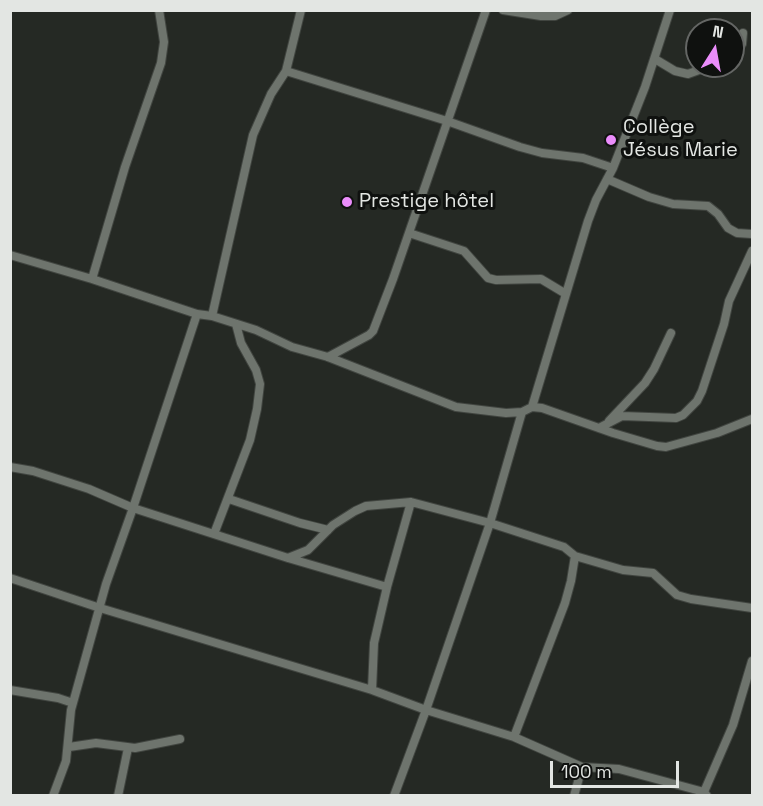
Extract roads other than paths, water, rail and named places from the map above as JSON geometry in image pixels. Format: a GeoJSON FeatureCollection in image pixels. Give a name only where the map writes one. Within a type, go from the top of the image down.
{"type":"FeatureCollection","features":[{"type":"Feature","properties":{"kind":"street"},"geometry":{"type":"LineString","coordinates":[[92,279],[124,167],[161,63],[164,42],[159,10]]}},
{"type":"Feature","properties":{"kind":"street"},"geometry":{"type":"LineString","coordinates":[[212,316],[254,135],[271,94],[286,71],[301,10]]}},
{"type":"Feature","properties":{"kind":"street"},"geometry":{"type":"LineString","coordinates":[[328,357],[373,331],[486,10]]}},
{"type":"Feature","properties":{"kind":"street"},"geometry":{"type":"LineString","coordinates":[[503,10],[541,16],[555,16],[568,10]]}},
{"type":"Feature","properties":{"kind":"street"},"geometry":{"type":"LineString","coordinates":[[532,407],[588,221],[613,168],[655,59],[670,10]]}},
{"type":"Feature","properties":{"kind":"street"},"geometry":{"type":"LineString","coordinates":[[655,59],[675,71],[685,73]]}},
{"type":"Feature","properties":{"kind":"street"},"geometry":{"type":"LineString","coordinates":[[286,71],[519,147],[542,153],[583,158],[613,168]]}},
{"type":"Feature","properties":{"kind":"street"},"geometry":{"type":"LineString","coordinates":[[607,179],[673,204],[708,206],[718,214],[728,228],[736,232],[753,234]]}},
{"type":"Feature","properties":{"kind":"street"},"geometry":{"type":"LineString","coordinates":[[409,233],[464,251],[488,278],[496,280],[541,279],[567,294]]}},
{"type":"Feature","properties":{"kind":"street"},"geometry":{"type":"LineString","coordinates":[[607,422],[622,416],[676,418],[683,415],[697,401],[708,373],[729,301],[753,250]]}},
{"type":"Feature","properties":{"kind":"street"},"geometry":{"type":"LineString","coordinates":[[10,255],[92,279],[196,314],[212,316],[237,324],[271,336],[292,347],[328,357],[456,407],[489,412],[522,412],[532,407],[552,411],[642,442],[666,447],[717,433],[753,418]]}},
{"type":"Feature","properties":{"kind":"street"},"geometry":{"type":"LineString","coordinates":[[53,795],[64,769],[69,747],[73,703],[114,558],[133,508],[196,314]]}},
{"type":"Feature","properties":{"kind":"street"},"geometry":{"type":"LineString","coordinates":[[214,534],[250,440],[260,384],[256,370],[241,343],[237,324]]}},
{"type":"Feature","properties":{"kind":"street"},"geometry":{"type":"LineString","coordinates":[[600,428],[645,383],[671,333]]}},
{"type":"Feature","properties":{"kind":"street"},"geometry":{"type":"LineString","coordinates":[[394,795],[426,710],[490,523],[522,412]]}},
{"type":"Feature","properties":{"kind":"street"},"geometry":{"type":"LineString","coordinates":[[10,467],[33,471],[89,489],[133,508],[387,587]]}},
{"type":"Feature","properties":{"kind":"street"},"geometry":{"type":"LineString","coordinates":[[229,499],[328,530]]}},
{"type":"Feature","properties":{"kind":"street"},"geometry":{"type":"LineString","coordinates":[[372,690],[374,643],[411,502]]}},
{"type":"Feature","properties":{"kind":"street"},"geometry":{"type":"LineString","coordinates":[[288,558],[308,550],[345,516],[366,506],[411,502],[557,544],[575,556],[623,570],[653,573],[677,595],[753,608]]}},
{"type":"Feature","properties":{"kind":"street"},"geometry":{"type":"LineString","coordinates":[[514,737],[565,603],[575,556]]}},
{"type":"Feature","properties":{"kind":"street"},"geometry":{"type":"LineString","coordinates":[[10,578],[100,608],[372,690],[426,710],[514,737],[582,767],[619,769],[705,794],[733,725],[753,661]]}},
{"type":"Feature","properties":{"kind":"street"},"geometry":{"type":"LineString","coordinates":[[10,690],[58,698],[73,703]]}},
{"type":"Feature","properties":{"kind":"street"},"geometry":{"type":"LineString","coordinates":[[69,747],[96,743],[128,748],[145,747],[180,739]]}},
{"type":"Feature","properties":{"kind":"street"},"geometry":{"type":"LineString","coordinates":[[118,795],[128,748]]}},
{"type":"Feature","properties":{"kind":"street"},"geometry":{"type":"LineString","coordinates":[[574,795],[582,767]]}},
{"type":"Feature","properties":{"kind":"place","name":"Collège Jésus Marie"},"geometry":{"type":"Point","coordinates":[611,140]}},
{"type":"Feature","properties":{"kind":"place","name":"Prestige hôtel"},"geometry":{"type":"Point","coordinates":[347,202]}}]}
